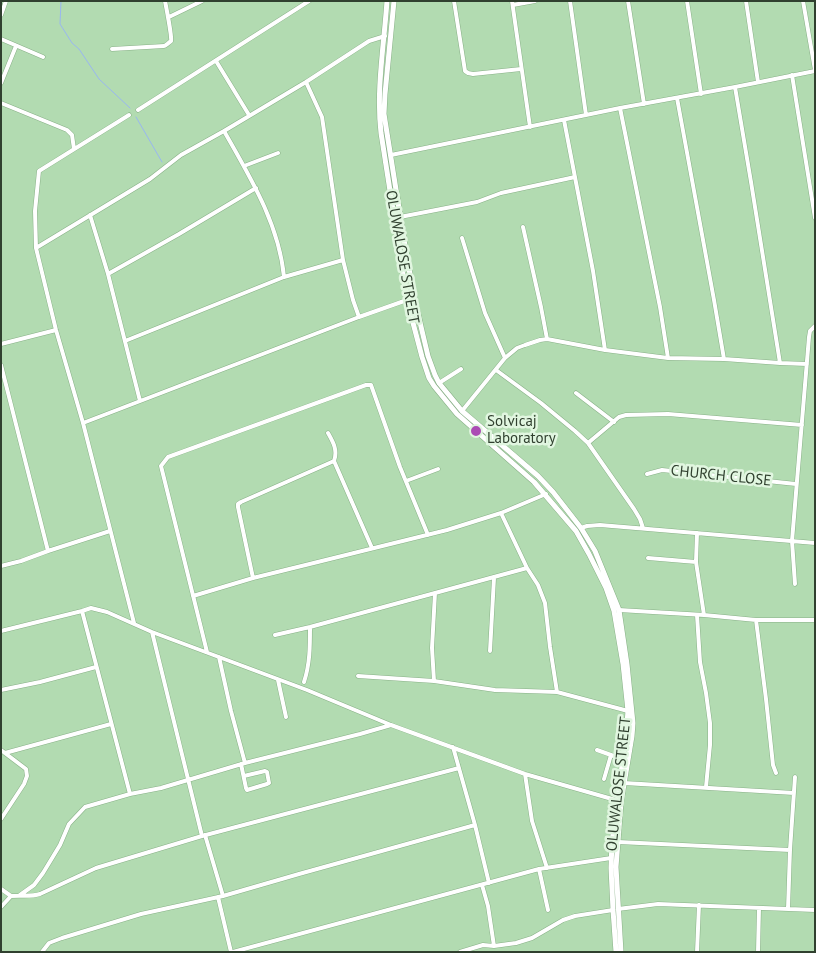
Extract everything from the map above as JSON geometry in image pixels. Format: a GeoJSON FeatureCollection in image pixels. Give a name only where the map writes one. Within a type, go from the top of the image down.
{"type":"FeatureCollection","features":[{"type":"Feature","properties":{"kind":"street"},"geometry":{"type":"LineString","coordinates":[[1,15],[6,1]]}},
{"type":"Feature","properties":{"kind":"street"},"geometry":{"type":"LineString","coordinates":[[112,49],[164,46],[171,41],[169,17],[165,1]]}},
{"type":"Feature","properties":{"kind":"street"},"geometry":{"type":"LineString","coordinates":[[169,17],[202,1]]}},
{"type":"Feature","properties":{"kind":"street"},"geometry":{"type":"LineString","coordinates":[[138,110],[309,1]]}},
{"type":"Feature","properties":{"kind":"street","name":"OLUWALOSE STREET"},"geometry":{"type":"LineString","coordinates":[[387,1],[379,113],[381,133],[394,200],[407,300],[429,378],[457,414],[534,482],[576,531],[606,588],[614,611],[623,664],[628,711],[619,801],[615,910],[616,952]]}},
{"type":"Feature","properties":{"kind":"street","name":"OLUWALOSE STREET"},"geometry":{"type":"LineString","coordinates":[[394,1],[384,114],[391,155],[394,200],[400,217],[414,297],[428,356],[435,375],[462,411],[538,476],[581,528],[595,551],[618,610],[627,664],[633,723],[624,783],[612,842],[611,858],[615,910],[621,952]]}},
{"type":"Feature","properties":{"kind":"street"},"geometry":{"type":"LineString","coordinates":[[454,1],[465,71],[473,74],[521,69]]}},
{"type":"Feature","properties":{"kind":"street"},"geometry":{"type":"LineString","coordinates":[[530,127],[513,3],[535,1]]}},
{"type":"Feature","properties":{"kind":"street"},"geometry":{"type":"LineString","coordinates":[[570,1],[586,115]]}},
{"type":"Feature","properties":{"kind":"street"},"geometry":{"type":"LineString","coordinates":[[628,1],[644,104]]}},
{"type":"Feature","properties":{"kind":"street"},"geometry":{"type":"LineString","coordinates":[[688,1],[701,94]]}},
{"type":"Feature","properties":{"kind":"street"},"geometry":{"type":"LineString","coordinates":[[746,1],[758,82]]}},
{"type":"Feature","properties":{"kind":"street"},"geometry":{"type":"LineString","coordinates":[[391,155],[815,70],[803,1]]}},
{"type":"Feature","properties":{"kind":"street"},"geometry":{"type":"LineString","coordinates":[[36,248],[150,179],[180,155],[306,82],[369,41],[385,36]]}},
{"type":"Feature","properties":{"kind":"street"},"geometry":{"type":"LineString","coordinates":[[1,39],[43,57]]}},
{"type":"Feature","properties":{"kind":"street"},"geometry":{"type":"LineString","coordinates":[[1,83],[16,46]]}},
{"type":"Feature","properties":{"kind":"street"},"geometry":{"type":"LineString","coordinates":[[216,61],[249,115]]}},
{"type":"Feature","properties":{"kind":"street"},"geometry":{"type":"LineString","coordinates":[[792,75],[815,218]]}},
{"type":"Feature","properties":{"kind":"street"},"geometry":{"type":"LineString","coordinates":[[306,82],[322,117],[342,260],[359,317]]}},
{"type":"Feature","properties":{"kind":"street"},"geometry":{"type":"LineString","coordinates":[[735,87],[780,364]]}},
{"type":"Feature","properties":{"kind":"street"},"geometry":{"type":"LineString","coordinates":[[678,98],[724,359]]}},
{"type":"Feature","properties":{"kind":"street"},"geometry":{"type":"LineString","coordinates":[[1,103],[67,130],[72,135],[74,149]]}},
{"type":"Feature","properties":{"kind":"street"},"geometry":{"type":"LineString","coordinates":[[620,108],[660,308],[668,358]]}},
{"type":"Feature","properties":{"kind":"street"},"geometry":{"type":"LineString","coordinates":[[129,115],[40,171],[35,211],[36,248],[134,623]]}},
{"type":"Feature","properties":{"kind":"street"},"geometry":{"type":"LineString","coordinates":[[564,120],[593,271],[605,350]]}},
{"type":"Feature","properties":{"kind":"street"},"geometry":{"type":"LineString","coordinates":[[224,131],[256,188],[272,225],[283,263],[284,278]]}},
{"type":"Feature","properties":{"kind":"street"},"geometry":{"type":"LineString","coordinates":[[244,166],[278,153]]}},
{"type":"Feature","properties":{"kind":"street"},"geometry":{"type":"LineString","coordinates":[[400,217],[477,202],[501,193],[576,177]]}},
{"type":"Feature","properties":{"kind":"street"},"geometry":{"type":"LineString","coordinates":[[108,274],[256,188]]}},
{"type":"Feature","properties":{"kind":"street"},"geometry":{"type":"LineString","coordinates":[[90,215],[108,274],[140,401]]}},
{"type":"Feature","properties":{"kind":"street"},"geometry":{"type":"LineString","coordinates":[[523,227],[547,340]]}},
{"type":"Feature","properties":{"kind":"street"},"geometry":{"type":"LineString","coordinates":[[462,238],[486,313],[506,358]]}},
{"type":"Feature","properties":{"kind":"street"},"geometry":{"type":"LineString","coordinates":[[125,341],[284,278],[342,260]]}},
{"type":"Feature","properties":{"kind":"street"},"geometry":{"type":"LineString","coordinates":[[83,423],[407,300]]}},
{"type":"Feature","properties":{"kind":"street"},"geometry":{"type":"LineString","coordinates":[[794,584],[792,541],[796,484],[810,331],[815,326]]}},
{"type":"Feature","properties":{"kind":"street"},"geometry":{"type":"LineString","coordinates":[[1,344],[56,330]]}},
{"type":"Feature","properties":{"kind":"street"},"geometry":{"type":"LineString","coordinates":[[462,411],[506,358],[517,348],[540,340],[668,358],[807,364]]}},
{"type":"Feature","properties":{"kind":"street"},"geometry":{"type":"LineString","coordinates":[[1,365],[48,551]]}},
{"type":"Feature","properties":{"kind":"street"},"geometry":{"type":"LineString","coordinates":[[440,383],[461,369]]}},
{"type":"Feature","properties":{"kind":"street"},"geometry":{"type":"LineString","coordinates":[[496,370],[575,430],[588,444],[634,509],[643,528]]}},
{"type":"Feature","properties":{"kind":"street"},"geometry":{"type":"LineString","coordinates":[[207,652],[161,466],[168,457],[369,384],[428,534]]}},
{"type":"Feature","properties":{"kind":"street"},"geometry":{"type":"LineString","coordinates":[[576,393],[614,422]]}},
{"type":"Feature","properties":{"kind":"street"},"geometry":{"type":"LineString","coordinates":[[588,444],[622,415],[668,414],[802,425]]}},
{"type":"Feature","properties":{"kind":"street"},"geometry":{"type":"LineString","coordinates":[[253,578],[238,504],[334,461],[337,454],[328,433]]}},
{"type":"Feature","properties":{"kind":"street"},"geometry":{"type":"LineString","coordinates":[[334,461],[372,548]]}},
{"type":"Feature","properties":{"kind":"street"},"geometry":{"type":"LineString","coordinates":[[406,481],[438,469]]}},
{"type":"Feature","properties":{"kind":"street","name":"CHURCH CLOSE"},"geometry":{"type":"LineString","coordinates":[[647,474],[662,470],[796,484]]}},
{"type":"Feature","properties":{"kind":"street"},"geometry":{"type":"LineString","coordinates":[[194,596],[253,578],[447,530],[501,513],[546,494]]}},
{"type":"Feature","properties":{"kind":"street"},"geometry":{"type":"LineString","coordinates":[[501,513],[527,568],[538,585],[545,603],[557,692]]}},
{"type":"Feature","properties":{"kind":"street"},"geometry":{"type":"LineString","coordinates":[[581,528],[600,525],[815,543]]}},
{"type":"Feature","properties":{"kind":"street"},"geometry":{"type":"LineString","coordinates":[[1,566],[110,531]]}},
{"type":"Feature","properties":{"kind":"street"},"geometry":{"type":"LineString","coordinates":[[697,533],[696,562],[704,615]]}},
{"type":"Feature","properties":{"kind":"street"},"geometry":{"type":"LineString","coordinates":[[648,558],[696,562]]}},
{"type":"Feature","properties":{"kind":"street"},"geometry":{"type":"LineString","coordinates":[[275,635],[527,568]]}},
{"type":"Feature","properties":{"kind":"street"},"geometry":{"type":"LineString","coordinates":[[490,651],[494,578]]}},
{"type":"Feature","properties":{"kind":"street"},"geometry":{"type":"LineString","coordinates":[[434,681],[432,648],[435,593]]}},
{"type":"Feature","properties":{"kind":"street"},"geometry":{"type":"LineString","coordinates":[[1,631],[91,608],[107,612],[152,632],[307,690],[392,725],[525,774],[619,801]]}},
{"type":"Feature","properties":{"kind":"street"},"geometry":{"type":"LineString","coordinates":[[618,610],[756,620],[815,620]]}},
{"type":"Feature","properties":{"kind":"street"},"geometry":{"type":"LineString","coordinates":[[82,611],[130,794]]}},
{"type":"Feature","properties":{"kind":"street"},"geometry":{"type":"LineString","coordinates":[[697,615],[700,662],[710,723],[706,788]]}},
{"type":"Feature","properties":{"kind":"street"},"geometry":{"type":"LineString","coordinates":[[756,620],[773,765],[776,773]]}},
{"type":"Feature","properties":{"kind":"street"},"geometry":{"type":"LineString","coordinates":[[304,682],[308,671],[310,627]]}},
{"type":"Feature","properties":{"kind":"street"},"geometry":{"type":"LineString","coordinates":[[152,632],[188,780],[223,896]]}},
{"type":"Feature","properties":{"kind":"street"},"geometry":{"type":"LineString","coordinates":[[219,657],[243,764],[244,776],[246,788],[247,790],[269,782],[268,774],[265,771],[244,776]]}},
{"type":"Feature","properties":{"kind":"street"},"geometry":{"type":"LineString","coordinates":[[1,690],[96,668]]}},
{"type":"Feature","properties":{"kind":"street"},"geometry":{"type":"LineString","coordinates":[[358,676],[434,681],[495,690],[557,692],[628,711]]}},
{"type":"Feature","properties":{"kind":"street"},"geometry":{"type":"LineString","coordinates":[[278,680],[286,717]]}},
{"type":"Feature","properties":{"kind":"street"},"geometry":{"type":"LineString","coordinates":[[3,751],[111,724]]}},
{"type":"Feature","properties":{"kind":"street"},"geometry":{"type":"LineString","coordinates":[[20,895],[34,885],[43,873],[60,844],[68,824],[85,807],[392,725]]}},
{"type":"Feature","properties":{"kind":"street"},"geometry":{"type":"LineString","coordinates":[[453,747],[489,882]]}},
{"type":"Feature","properties":{"kind":"street"},"geometry":{"type":"LineString","coordinates":[[597,750],[622,759]]}},
{"type":"Feature","properties":{"kind":"street"},"geometry":{"type":"LineString","coordinates":[[1,818],[28,776],[26,769],[3,751]]}},
{"type":"Feature","properties":{"kind":"street"},"geometry":{"type":"LineString","coordinates":[[604,779],[611,755]]}},
{"type":"Feature","properties":{"kind":"street"},"geometry":{"type":"LineString","coordinates":[[1,889],[11,896],[33,896],[96,868],[204,836],[459,768]]}},
{"type":"Feature","properties":{"kind":"street"},"geometry":{"type":"LineString","coordinates":[[525,774],[532,821],[546,868]]}},
{"type":"Feature","properties":{"kind":"street"},"geometry":{"type":"LineString","coordinates":[[788,909],[795,776]]}},
{"type":"Feature","properties":{"kind":"street"},"geometry":{"type":"LineString","coordinates":[[624,783],[794,793]]}},
{"type":"Feature","properties":{"kind":"street"},"geometry":{"type":"LineString","coordinates":[[42,952],[48,943],[141,914],[223,896],[475,825]]}},
{"type":"Feature","properties":{"kind":"street"},"geometry":{"type":"LineString","coordinates":[[618,842],[790,850]]}},
{"type":"Feature","properties":{"kind":"street"},"geometry":{"type":"LineString","coordinates":[[218,897],[232,952],[539,869],[611,858]]}},
{"type":"Feature","properties":{"kind":"street"},"geometry":{"type":"LineString","coordinates":[[539,869],[548,910]]}},
{"type":"Feature","properties":{"kind":"street"},"geometry":{"type":"LineString","coordinates":[[482,885],[488,906],[494,946]]}},
{"type":"Feature","properties":{"kind":"street"},"geometry":{"type":"LineString","coordinates":[[1,907],[11,896]]}},
{"type":"Feature","properties":{"kind":"street"},"geometry":{"type":"LineString","coordinates":[[460,952],[483,945],[494,946],[516,943],[532,938],[563,920],[575,916],[658,904],[699,904],[815,910]]}},
{"type":"Feature","properties":{"kind":"street"},"geometry":{"type":"LineString","coordinates":[[697,952],[699,904]]}},
{"type":"Feature","properties":{"kind":"street"},"geometry":{"type":"LineString","coordinates":[[758,952],[759,908]]}},
{"type":"Feature","properties":{"kind":"street"},"geometry":{"type":"LineString","coordinates":[[483,945],[484,952]]}},
{"type":"Feature","properties":{"kind":"waterway"},"geometry":{"type":"LineString","coordinates":[[61,1],[60,24],[72,43],[79,49],[99,79],[130,108]]}},
{"type":"Feature","properties":{"kind":"waterway"},"geometry":{"type":"LineString","coordinates":[[136,117],[162,162]]}},
{"type":"Feature","properties":{"kind":"place","name":"Solvicaj Laboratory"},"geometry":{"type":"Point","coordinates":[476,431]}}]}
